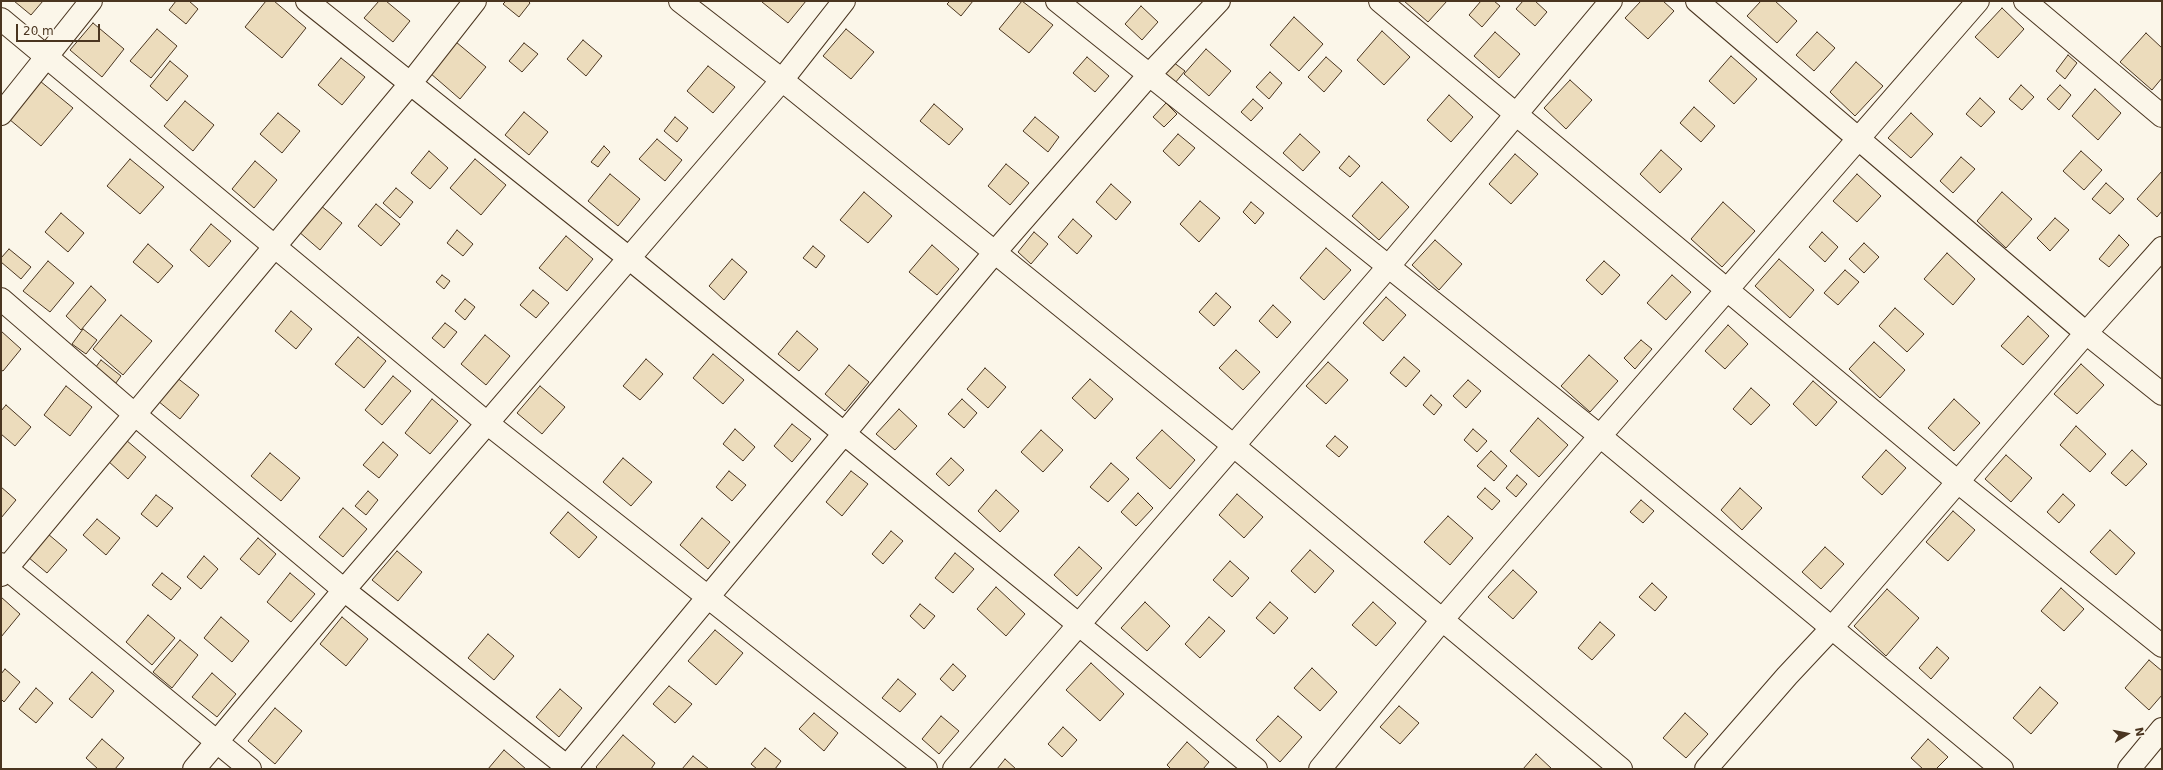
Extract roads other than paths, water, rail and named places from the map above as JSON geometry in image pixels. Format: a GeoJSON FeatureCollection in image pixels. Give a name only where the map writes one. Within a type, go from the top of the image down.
{"type":"FeatureCollection","features":[{"type":"Feature","properties":{"kind":"street"},"geometry":{"type":"LineString","coordinates":[[1,114],[91,1]]}},
{"type":"Feature","properties":{"kind":"street"},"geometry":{"type":"LineString","coordinates":[[307,1],[630,258],[1256,769]]}},
{"type":"Feature","properties":{"kind":"street"},"geometry":{"type":"LineString","coordinates":[[250,769],[3,569],[136,415],[410,84],[475,1]]}},
{"type":"Feature","properties":{"kind":"street"},"geometry":{"type":"LineString","coordinates":[[680,1],[782,80],[1234,446],[1621,769]]}},
{"type":"Feature","properties":{"kind":"street"},"geometry":{"type":"LineString","coordinates":[[194,769],[344,590],[782,80],[844,1]]}},
{"type":"Feature","properties":{"kind":"street"},"geometry":{"type":"LineString","coordinates":[[1057,1],[1600,436],[2002,769]]}},
{"type":"Feature","properties":{"kind":"street"},"geometry":{"type":"LineString","coordinates":[[1,299],[344,590],[567,768],[844,432],[995,252],[1149,75],[1219,1]]}},
{"type":"Feature","properties":{"kind":"street"},"geometry":{"type":"LineString","coordinates":[[1380,1],[1958,482],[2162,646]]}},
{"type":"Feature","properties":{"kind":"street"},"geometry":{"type":"LineString","coordinates":[[954,769],[1388,267],[1611,1]]}},
{"type":"Feature","properties":{"kind":"street"},"geometry":{"type":"LineString","coordinates":[[1697,1],[2086,333],[2162,394]]}},
{"type":"Feature","properties":{"kind":"street"},"geometry":{"type":"LineString","coordinates":[[1320,769],[1442,620],[1727,289],[1978,1]]}},
{"type":"Feature","properties":{"kind":"street"},"geometry":{"type":"LineString","coordinates":[[2025,1],[2162,116]]}},
{"type":"Feature","properties":{"kind":"street"},"geometry":{"type":"LineString","coordinates":[[1,19],[487,423],[926,769]]}},
{"type":"Feature","properties":{"kind":"street"},"geometry":{"type":"LineString","coordinates":[[1706,769],[1831,628],[2086,333],[2162,248]]}},
{"type":"Feature","properties":{"kind":"street"},"geometry":{"type":"LineString","coordinates":[[2129,769],[2162,729]]}}]}
